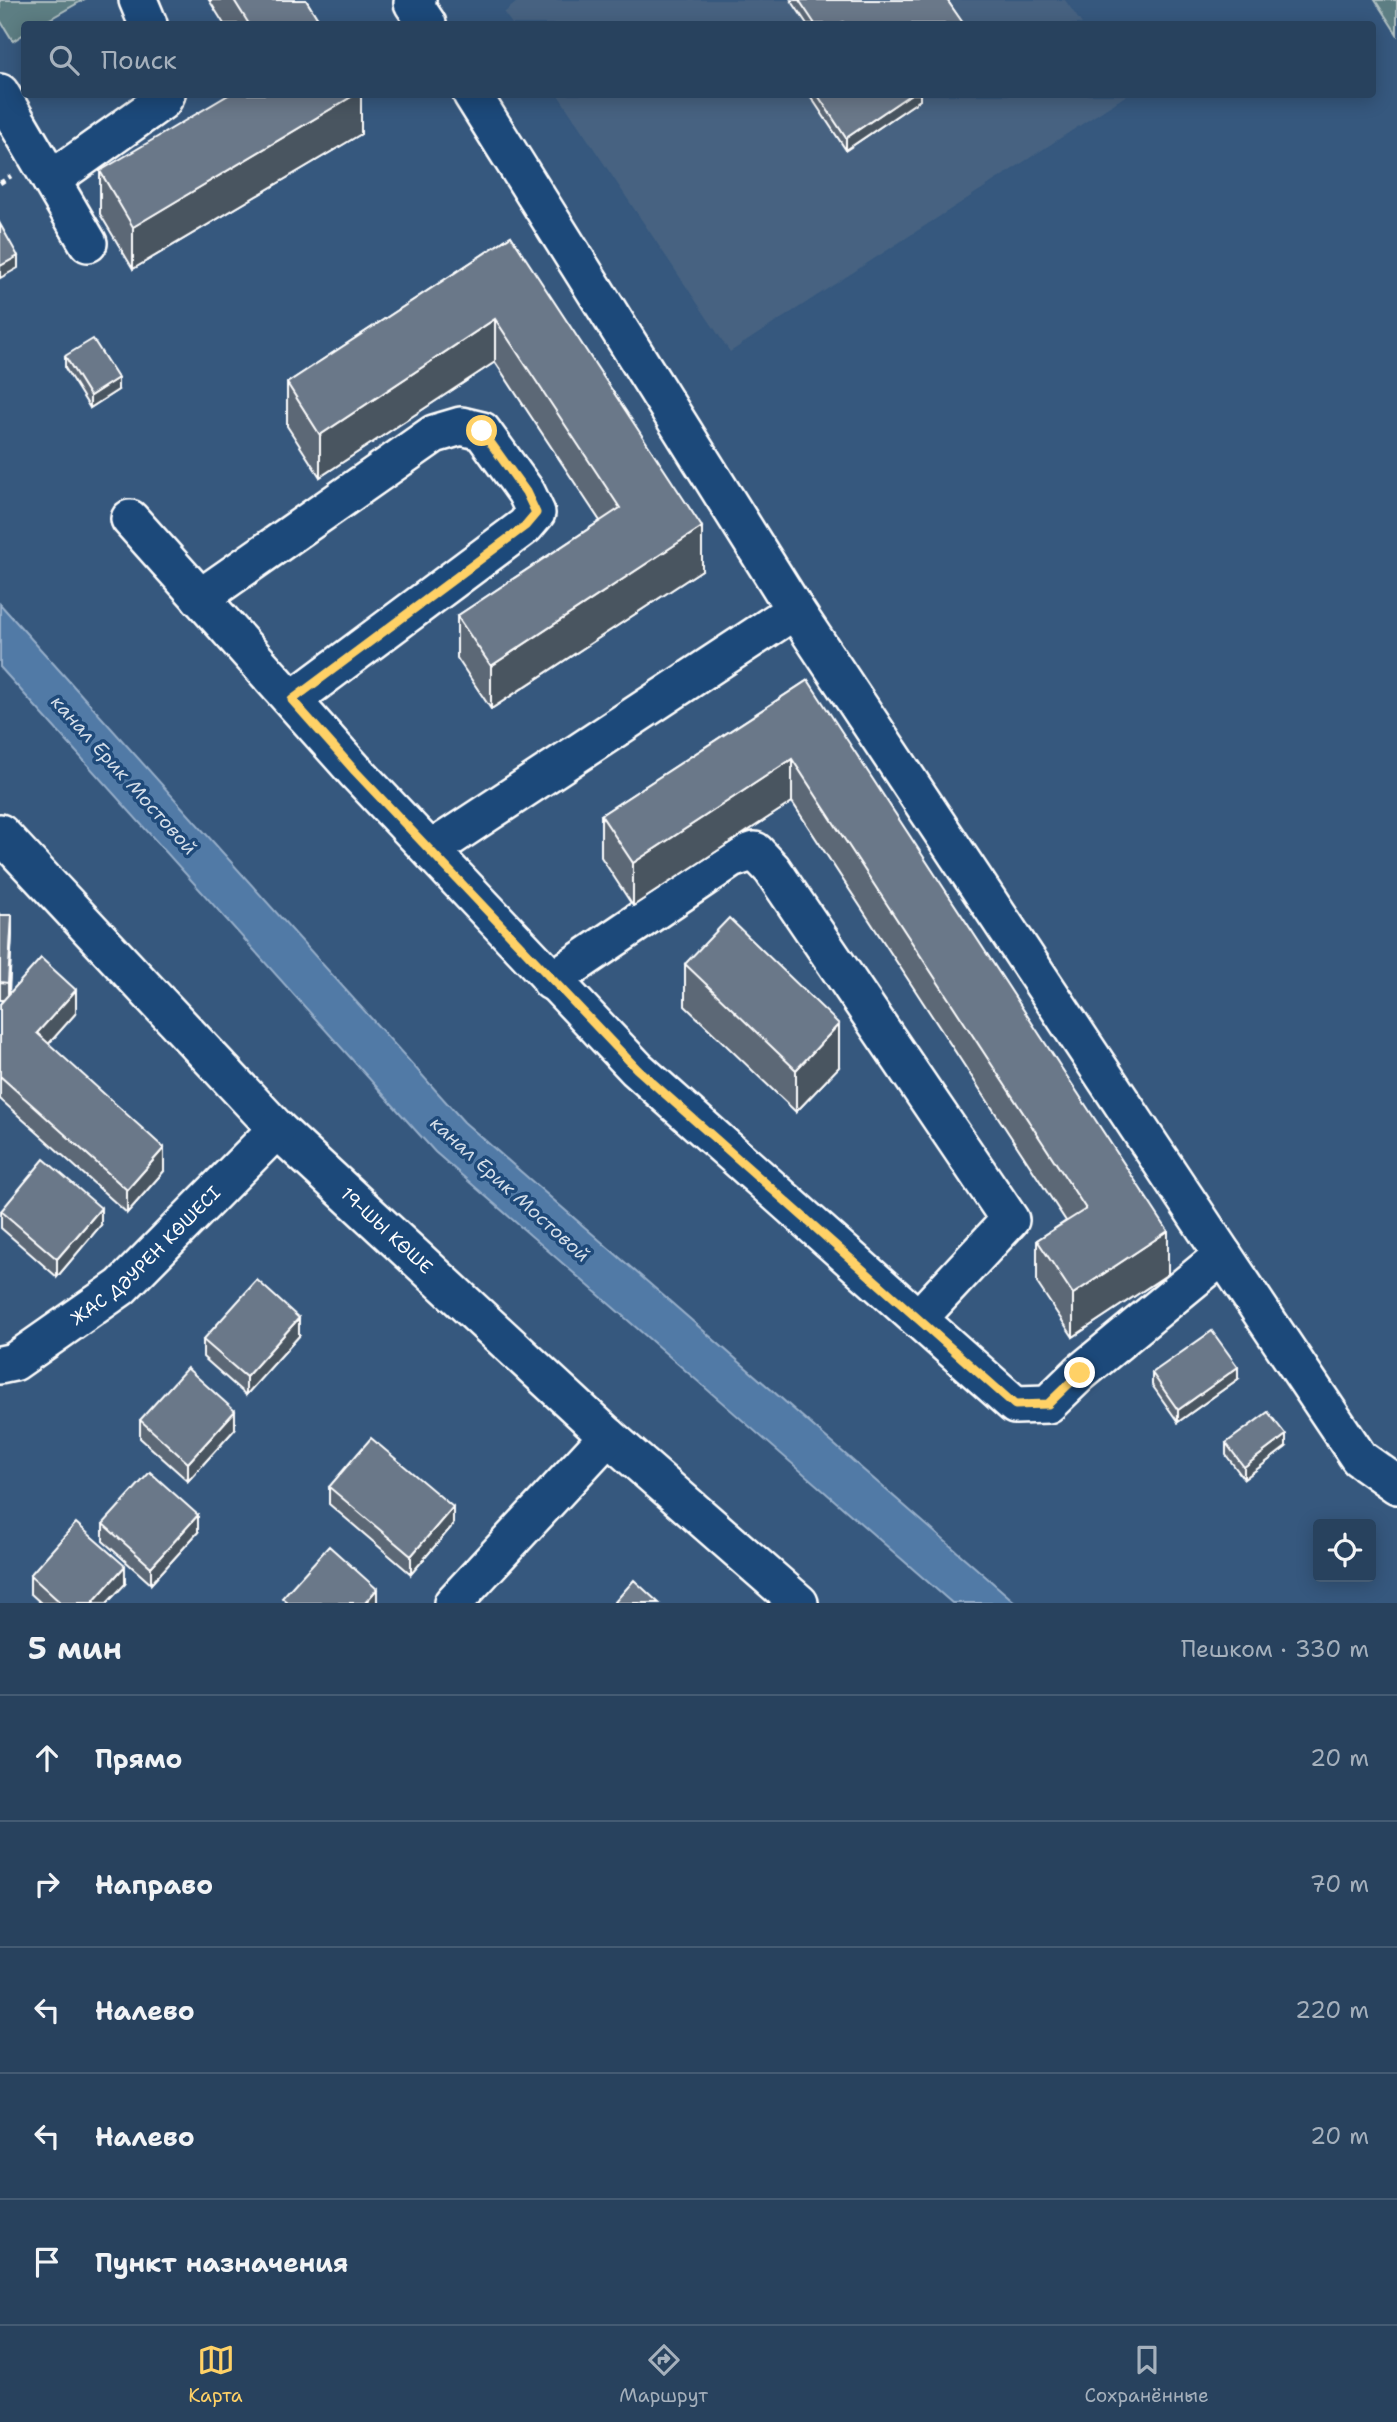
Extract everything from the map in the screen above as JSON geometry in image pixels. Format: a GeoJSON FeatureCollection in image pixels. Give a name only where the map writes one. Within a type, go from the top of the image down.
{"type":"FeatureCollection","features":[{"type":"Feature","properties":{"kind":"street"},"geometry":{"type":"LineString","coordinates":[[138,0],[148,21]]}},
{"type":"Feature","properties":{"kind":"street"},"geometry":{"type":"LineString","coordinates":[[0,93],[88,243]]}},
{"type":"Feature","properties":{"kind":"street"},"geometry":{"type":"LineString","coordinates":[[51,180],[164,98]]}},
{"type":"Feature","properties":{"kind":"street"},"geometry":{"type":"LineString","coordinates":[[475,98],[796,611],[1223,1255],[1359,1458],[1397,1485]]}},
{"type":"Feature","properties":{"kind":"street"},"geometry":{"type":"LineString","coordinates":[[200,598],[435,434],[461,426],[482,431],[526,492],[536,513],[525,526],[292,700]]}},
{"type":"Feature","properties":{"kind":"street"},"geometry":{"type":"LineString","coordinates":[[130,519],[355,771],[637,1069],[1015,1405],[1048,1404],[1080,1373],[1223,1255]]}},
{"type":"Feature","properties":{"kind":"street"},"geometry":{"type":"LineString","coordinates":[[431,850],[796,611]]}},
{"type":"Feature","properties":{"kind":"street","name":"19-ШЫ КӨШЕ"},"geometry":{"type":"LineString","coordinates":[[0,833],[277,1129],[608,1436],[799,1603]]}},
{"type":"Feature","properties":{"kind":"street"},"geometry":{"type":"LineString","coordinates":[[551,981],[731,859],[755,851],[772,869],[1010,1220],[918,1319]]}},
{"type":"Feature","properties":{"kind":"street","name":"ЖАС ДӘУРЕН КӨШЕСІ"},"geometry":{"type":"LineString","coordinates":[[0,1365],[14,1362],[121,1287],[277,1129]]}},
{"type":"Feature","properties":{"kind":"street"},"geometry":{"type":"LineString","coordinates":[[453,1603],[608,1436]]}},
{"type":"Feature","properties":{"kind":"shaded area"},"geometry":{"type":"Polygon","coordinates":[[[519,0],[1065,0],[1080,21],[510,21],[504,13],[519,0]]]}},
{"type":"Feature","properties":{"kind":"shaded area"},"geometry":{"type":"Polygon","coordinates":[[[560,98],[1122,98],[730,352],[560,98]]]}},
{"type":"Feature","properties":{"kind":"green space"},"geometry":{"type":"Polygon","coordinates":[[[0,0],[83,0],[46,21],[21,21],[21,36],[13,41],[0,20],[0,0]]]}},
{"type":"Feature","properties":{"kind":"green space"},"geometry":{"type":"Polygon","coordinates":[[[1375,0],[1397,0],[1397,34],[1375,0]]]}},
{"type":"Feature","properties":{"kind":"water","name":"канал Ерик Мостовой"},"geometry":{"type":"Polygon","coordinates":[[[0,604],[464,1122],[1016,1603],[952,1603],[435,1152],[0,667],[0,604]]]}},
{"type":"Feature","properties":{"kind":"building"},"geometry":{"type":"Polygon","coordinates":[[[234,0],[306,0],[319,21],[247,21],[234,0]]]}},
{"type":"Feature","properties":{"kind":"building"},"geometry":{"type":"Polygon","coordinates":[[[799,0],[947,0],[962,21],[813,21],[799,0]]]}},
{"type":"Feature","properties":{"kind":"building"},"geometry":{"type":"Polygon","coordinates":[[[223,98],[349,98],[133,227],[100,171],[223,98]]]}},
{"type":"Feature","properties":{"kind":"building"},"geometry":{"type":"Polygon","coordinates":[[[820,98],[905,98],[846,138],[820,98]]]}},
{"type":"Feature","properties":{"kind":"building"},"geometry":{"type":"Polygon","coordinates":[[[0,224],[18,256],[0,266],[0,224]]]}},
{"type":"Feature","properties":{"kind":"building"},"geometry":{"type":"Polygon","coordinates":[[[511,236],[702,527],[491,666],[457,616],[620,508],[495,319],[320,435],[287,383],[511,236]]]}},
{"type":"Feature","properties":{"kind":"building"},"geometry":{"type":"Polygon","coordinates":[[[93,339],[118,378],[90,396],[65,356],[93,339]]]}},
{"type":"Feature","properties":{"kind":"building"},"geometry":{"type":"Polygon","coordinates":[[[808,680],[1168,1231],[1073,1294],[1037,1240],[1086,1209],[792,759],[633,863],[601,815],[808,680]]]}},
{"type":"Feature","properties":{"kind":"building"},"geometry":{"type":"Polygon","coordinates":[[[0,915],[12,915],[8,983],[0,982],[0,915]]]}},
{"type":"Feature","properties":{"kind":"building"},"geometry":{"type":"Polygon","coordinates":[[[729,918],[839,1024],[796,1070],[685,964],[729,918]]]}},
{"type":"Feature","properties":{"kind":"building"},"geometry":{"type":"Polygon","coordinates":[[[41,958],[76,990],[37,1033],[164,1148],[127,1190],[0,1076],[0,1004],[41,958]]]}},
{"type":"Feature","properties":{"kind":"building"},"geometry":{"type":"Polygon","coordinates":[[[44,1159],[101,1208],[57,1259],[1,1211],[44,1159]]]}},
{"type":"Feature","properties":{"kind":"building"},"geometry":{"type":"Polygon","coordinates":[[[257,1280],[299,1318],[246,1377],[203,1340],[257,1280]]]}},
{"type":"Feature","properties":{"kind":"building"},"geometry":{"type":"Polygon","coordinates":[[[1212,1331],[1238,1367],[1178,1410],[1152,1373],[1212,1331]]]}},
{"type":"Feature","properties":{"kind":"building"},"geometry":{"type":"Polygon","coordinates":[[[187,1368],[235,1411],[188,1463],[140,1420],[187,1368]]]}},
{"type":"Feature","properties":{"kind":"building"},"geometry":{"type":"Polygon","coordinates":[[[1268,1412],[1286,1435],[1244,1467],[1226,1443],[1268,1412]]]}},
{"type":"Feature","properties":{"kind":"building"},"geometry":{"type":"Polygon","coordinates":[[[371,1438],[453,1507],[411,1556],[329,1487],[371,1438]]]}},
{"type":"Feature","properties":{"kind":"building"},"geometry":{"type":"Polygon","coordinates":[[[150,1472],[198,1515],[151,1567],[103,1524],[150,1472]]]}},
{"type":"Feature","properties":{"kind":"building"},"geometry":{"type":"Polygon","coordinates":[[[76,1523],[125,1566],[92,1603],[61,1603],[30,1575],[76,1523]]]}},
{"type":"Feature","properties":{"kind":"building"},"geometry":{"type":"Polygon","coordinates":[[[329,1546],[377,1589],[365,1603],[288,1603],[282,1598],[329,1546]]]}},
{"type":"Feature","properties":{"kind":"building"},"geometry":{"type":"Polygon","coordinates":[[[634,1580],[659,1603],[614,1603],[634,1580]]]}},
{"type":"Feature","properties":{"kind":"route"},"geometry":{"type":"LineString","coordinates":[[482,431],[526,492],[536,513],[525,526],[292,700],[551,981],[637,1069],[1015,1405],[1048,1404],[1080,1373]]}}]}
